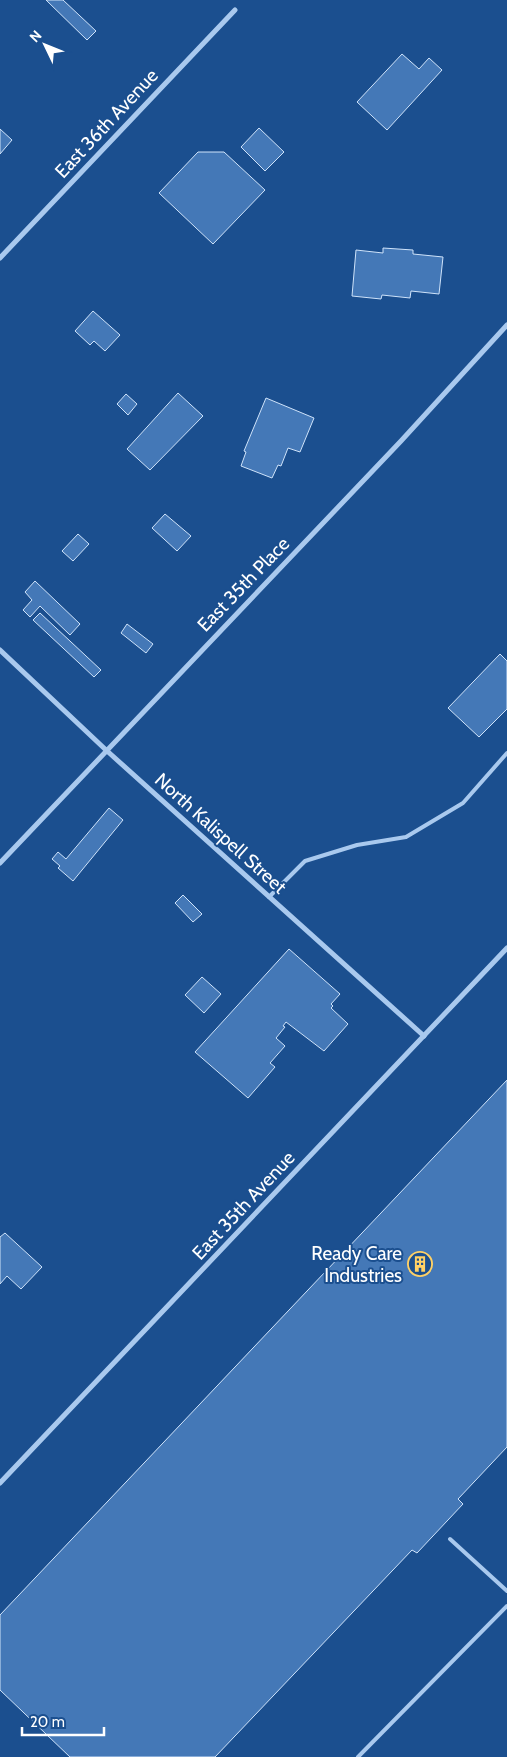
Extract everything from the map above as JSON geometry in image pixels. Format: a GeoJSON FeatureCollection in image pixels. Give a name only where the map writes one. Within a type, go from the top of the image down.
{"type":"FeatureCollection","features":[{"type":"Feature","properties":{"kind":"street","name":"East 36th Avenue"},"geometry":{"type":"LineString","coordinates":[[0,258],[235,10]]}},
{"type":"Feature","properties":{"kind":"street","name":"East 35th Place"},"geometry":{"type":"LineString","coordinates":[[0,862],[401,441],[507,325]]}},
{"type":"Feature","properties":{"kind":"street","name":"North Kalispell Street"},"geometry":{"type":"LineString","coordinates":[[0,650],[106,750],[424,1036]]}},
{"type":"Feature","properties":{"kind":"street","name":"East 35th Avenue"},"geometry":{"type":"LineString","coordinates":[[0,1483],[507,948]]}},
{"type":"Feature","properties":{"kind":"lane"},"geometry":{"type":"LineString","coordinates":[[269,897],[305,862],[357,845],[406,837],[463,802],[507,753]]}},
{"type":"Feature","properties":{"kind":"lane"},"geometry":{"type":"LineString","coordinates":[[450,1539],[507,1591]]}},
{"type":"Feature","properties":{"kind":"lane"},"geometry":{"type":"LineString","coordinates":[[358,1757],[507,1606]]}},
{"type":"Feature","properties":{"kind":"building"},"geometry":{"type":"Polygon","coordinates":[[[46,0],[63,0],[96,31],[87,40],[46,0]]]}},
{"type":"Feature","properties":{"kind":"building"},"geometry":{"type":"Polygon","coordinates":[[[402,54],[419,69],[429,58],[442,70],[387,130],[357,102],[402,54]]]}},
{"type":"Feature","properties":{"kind":"building"},"geometry":{"type":"Polygon","coordinates":[[[259,128],[284,152],[265,171],[241,147],[259,128]]]}},
{"type":"Feature","properties":{"kind":"building"},"geometry":{"type":"Polygon","coordinates":[[[0,129],[12,140],[0,154],[0,129]]]}},
{"type":"Feature","properties":{"kind":"building"},"geometry":{"type":"Polygon","coordinates":[[[198,152],[224,152],[265,190],[213,244],[159,193],[198,152]]]}},
{"type":"Feature","properties":{"kind":"building"},"geometry":{"type":"Polygon","coordinates":[[[383,248],[413,250],[413,254],[443,257],[439,294],[411,291],[410,298],[382,295],[381,299],[352,296],[356,250],[383,253],[383,248]]]}},
{"type":"Feature","properties":{"kind":"building"},"geometry":{"type":"Polygon","coordinates":[[[93,311],[120,335],[105,351],[94,341],[90,345],[75,331],[93,311]]]}},
{"type":"Feature","properties":{"kind":"building"},"geometry":{"type":"Polygon","coordinates":[[[178,393],[203,416],[150,470],[127,449],[178,393]]]}},
{"type":"Feature","properties":{"kind":"building"},"geometry":{"type":"Polygon","coordinates":[[[126,394],[137,404],[128,415],[117,404],[126,394]]]}},
{"type":"Feature","properties":{"kind":"building"},"geometry":{"type":"Polygon","coordinates":[[[266,398],[314,418],[300,452],[288,448],[281,466],[278,465],[272,478],[241,466],[246,452],[244,451],[266,398]]]}},
{"type":"Feature","properties":{"kind":"building"},"geometry":{"type":"Polygon","coordinates":[[[165,514],[191,536],[177,551],[152,528],[165,514]]]}},
{"type":"Feature","properties":{"kind":"building"},"geometry":{"type":"Polygon","coordinates":[[[78,534],[89,544],[73,561],[62,551],[78,534]]]}},
{"type":"Feature","properties":{"kind":"building"},"geometry":{"type":"Polygon","coordinates":[[[35,581],[80,624],[70,635],[40,606],[30,617],[23,610],[32,600],[25,592],[35,581]]]}},
{"type":"Feature","properties":{"kind":"building"},"geometry":{"type":"Polygon","coordinates":[[[40,613],[101,670],[94,677],[33,620],[40,613]]]}},
{"type":"Feature","properties":{"kind":"building"},"geometry":{"type":"Polygon","coordinates":[[[127,624],[153,644],[146,653],[121,633],[127,624]]]}},
{"type":"Feature","properties":{"kind":"building"},"geometry":{"type":"Polygon","coordinates":[[[500,654],[507,661],[507,709],[479,737],[448,708],[500,654]]]}},
{"type":"Feature","properties":{"kind":"building"},"geometry":{"type":"Polygon","coordinates":[[[109,808],[123,820],[73,881],[58,868],[60,866],[52,859],[58,852],[66,859],[109,808]]]}},
{"type":"Feature","properties":{"kind":"building"},"geometry":{"type":"Polygon","coordinates":[[[183,895],[202,914],[193,922],[175,903],[183,895]]]}},
{"type":"Feature","properties":{"kind":"building"},"geometry":{"type":"Polygon","coordinates":[[[289,949],[340,994],[331,1004],[333,1006],[331,1008],[348,1024],[324,1051],[286,1022],[283,1026],[285,1027],[276,1038],[285,1046],[270,1063],[275,1067],[248,1098],[195,1052],[289,949]]]}},
{"type":"Feature","properties":{"kind":"building"},"geometry":{"type":"Polygon","coordinates":[[[202,977],[221,994],[204,1013],[185,995],[202,977]]]}},
{"type":"Feature","properties":{"kind":"building","name":"Ready Care Industries"},"geometry":{"type":"Polygon","coordinates":[[[507,1080],[507,1447],[458,1499],[463,1504],[417,1553],[412,1550],[215,1757],[70,1757],[0,1690],[0,1615],[507,1080]]]}},
{"type":"Feature","properties":{"kind":"building"},"geometry":{"type":"Polygon","coordinates":[[[5,1233],[42,1267],[21,1289],[7,1276],[0,1284],[0,1237],[5,1233]]]}},
{"type":"Feature","properties":{"kind":"place","name":"Ready Care Industries"},"geometry":{"type":"Point","coordinates":[420,1264]}}]}
